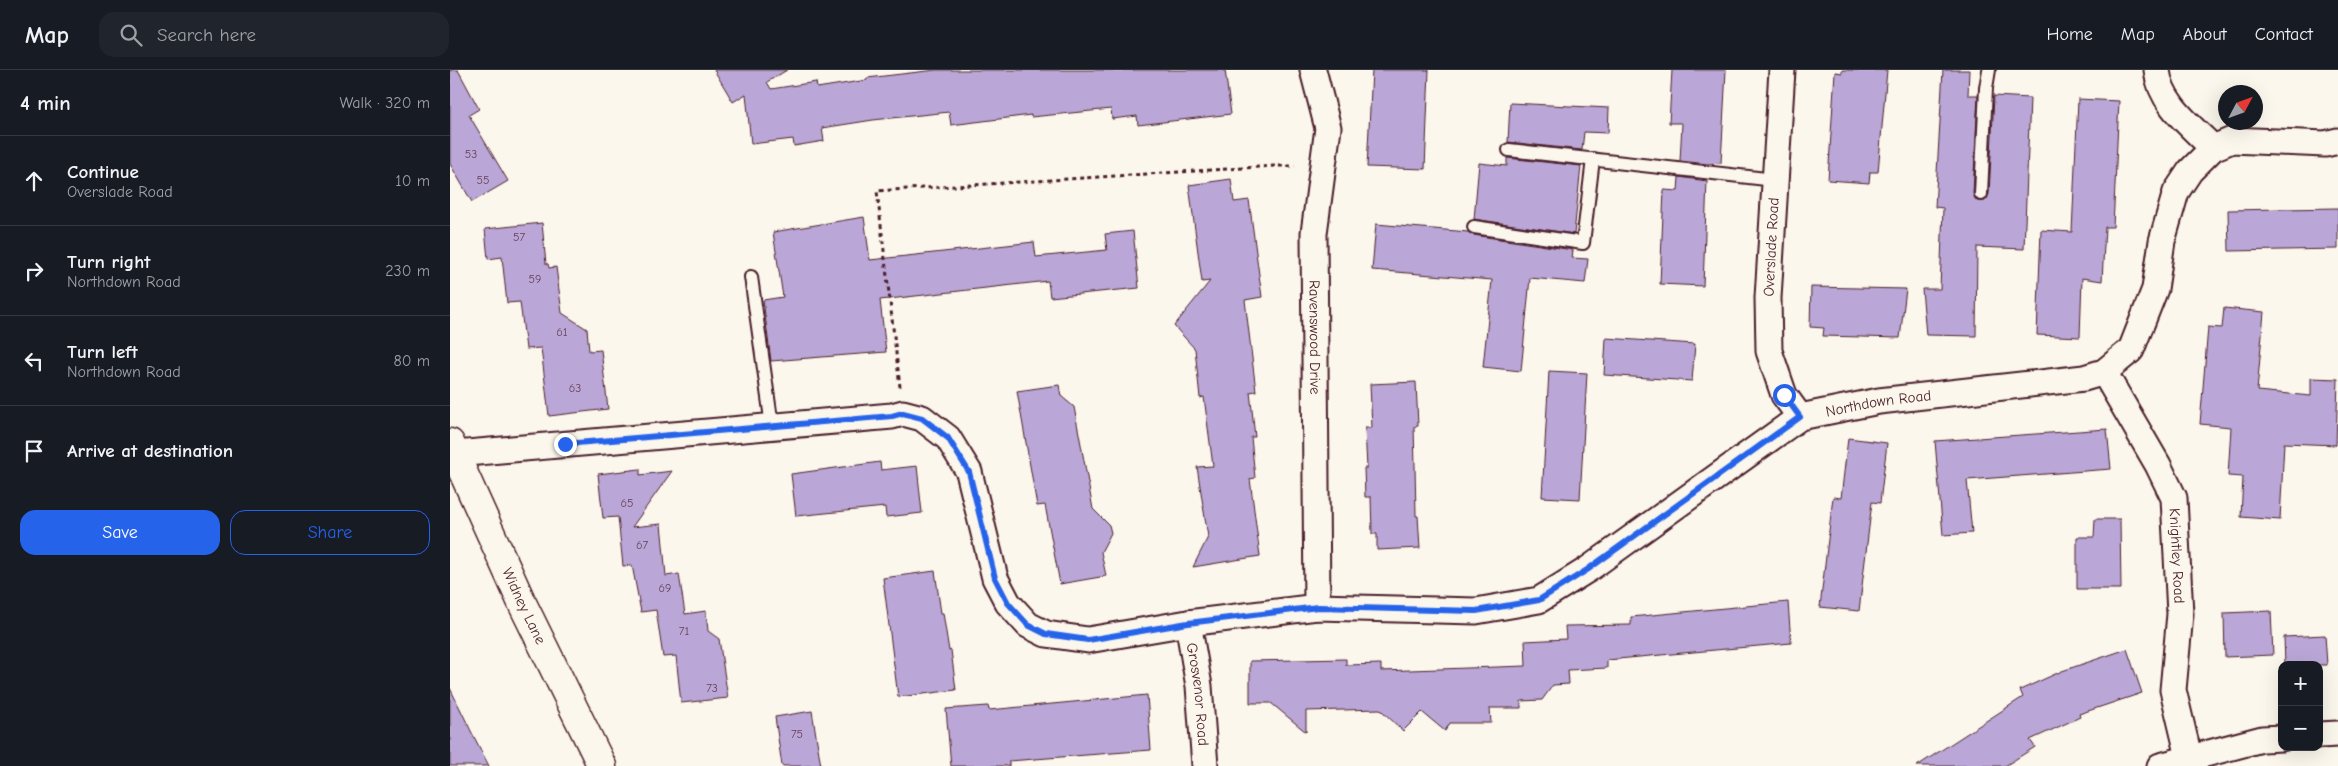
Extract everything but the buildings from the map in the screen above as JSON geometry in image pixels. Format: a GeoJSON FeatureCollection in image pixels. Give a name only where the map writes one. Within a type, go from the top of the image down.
{"type":"FeatureCollection","features":[{"type":"Feature","properties":{"kind":"street","name":"Ravenswood Drive"},"geometry":{"type":"LineString","coordinates":[[1313,70],[1328,128],[1314,233],[1318,607]]}},
{"type":"Feature","properties":{"kind":"street","name":"Overslade Road"},"geometry":{"type":"LineString","coordinates":[[1782,70],[1768,298],[1769,351],[1784,395],[1800,417]]}},
{"type":"Feature","properties":{"kind":"street"},"geometry":{"type":"LineString","coordinates":[[2157,70],[2158,83],[2172,106],[2212,148]]}},
{"type":"Feature","properties":{"kind":"street","name":"Northdown Road"},"geometry":{"type":"LineString","coordinates":[[452,448],[772,426],[892,416],[903,413],[922,418],[948,438],[969,472],[995,578],[1008,603],[1028,625],[1046,634],[1088,640],[1188,623],[1318,607],[1476,611],[1539,600],[1587,570],[1800,417],[1879,401],[2084,378],[2104,372],[2131,350],[2155,289],[2162,241],[2176,192],[2190,171],[2212,148],[2232,140],[2325,144],[2338,141]]}},
{"type":"Feature","properties":{"kind":"street","name":"Knightley Road"},"geometry":{"type":"LineString","coordinates":[[2104,372],[2158,465],[2174,498],[2180,614],[2173,690],[2194,759]]}},
{"type":"Feature","properties":{"kind":"street","name":"Widney Lane"},"geometry":{"type":"LineString","coordinates":[[452,448],[522,603],[602,766]]}},
{"type":"Feature","properties":{"kind":"street","name":"Grosvenor Road"},"geometry":{"type":"LineString","coordinates":[[1188,623],[1199,686],[1205,766]]}},
{"type":"Feature","properties":{"kind":"street"},"geometry":{"type":"LineString","coordinates":[[2323,735],[2338,734]]}},
{"type":"Feature","properties":{"kind":"street"},"geometry":{"type":"LineString","coordinates":[[2160,766],[2194,759],[2262,739],[2278,738]]}},
{"type":"Feature","properties":{"kind":"lane"},"geometry":{"type":"LineString","coordinates":[[1981,194],[1986,88],[1989,70]]}},
{"type":"Feature","properties":{"kind":"lane"},"geometry":{"type":"LineString","coordinates":[[1509,150],[1775,180]]}},
{"type":"Feature","properties":{"kind":"lane"},"geometry":{"type":"LineString","coordinates":[[1474,227],[1583,243],[1593,159]]}},
{"type":"Feature","properties":{"kind":"lane"},"geometry":{"type":"LineString","coordinates":[[751,277],[772,426]]}},
{"type":"Feature","properties":{"kind":"path"},"geometry":{"type":"LineString","coordinates":[[903,413],[877,191],[1274,166],[1323,168]]}},
{"type":"Feature","properties":{"kind":"route"},"geometry":{"type":"LineString","coordinates":[[565,444],[892,416],[903,413],[922,418],[948,438],[969,472],[995,578],[1008,603],[1028,625],[1046,634],[1088,640],[1188,623],[1318,607],[1476,611],[1539,600],[1587,570],[1800,417],[1784,395]]}}]}
